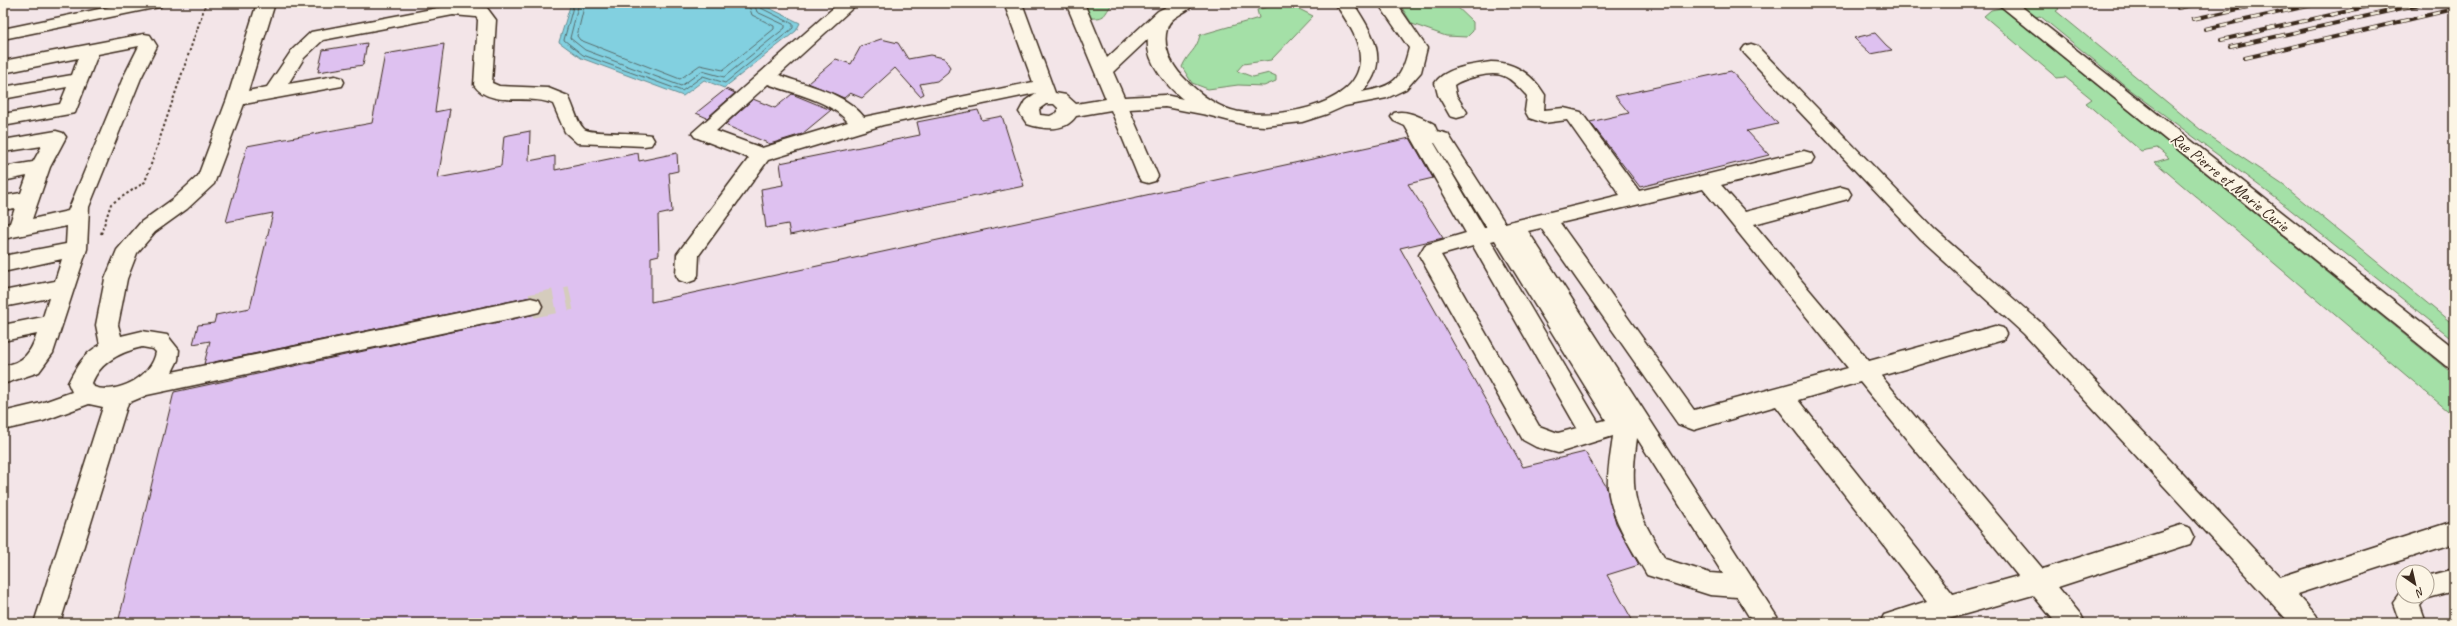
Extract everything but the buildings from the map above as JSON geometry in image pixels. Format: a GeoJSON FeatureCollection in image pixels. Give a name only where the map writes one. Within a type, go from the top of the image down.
{"type":"FeatureCollection","features":[{"type":"Feature","properties":{"kind":"street"},"geometry":{"type":"LineString","coordinates":[[3,34],[154,3]]}},
{"type":"Feature","properties":{"kind":"street"},"geometry":{"type":"LineString","coordinates":[[112,348],[108,325],[116,279],[128,250],[148,227],[180,204],[207,179],[236,99],[266,3]]}},
{"type":"Feature","properties":{"kind":"street"},"geometry":{"type":"LineString","coordinates":[[761,155],[702,133],[849,3]]}},
{"type":"Feature","properties":{"kind":"street"},"geometry":{"type":"LineString","coordinates":[[1013,3],[1043,92]]}},
{"type":"Feature","properties":{"kind":"street"},"geometry":{"type":"LineString","coordinates":[[1075,3],[1148,176]]}},
{"type":"Feature","properties":{"kind":"street"},"geometry":{"type":"LineString","coordinates":[[1103,71],[1118,59],[1146,29],[1168,12],[1186,3]]}},
{"type":"Feature","properties":{"kind":"street"},"geometry":{"type":"LineString","coordinates":[[1168,12],[1156,40],[1160,59],[1177,83],[1190,95],[1214,110],[1226,115],[1258,119],[1289,118],[1317,111],[1341,100],[1352,91],[1367,72],[1370,50],[1364,34],[1344,3]]}},
{"type":"Feature","properties":{"kind":"street"},"geometry":{"type":"LineString","coordinates":[[1341,100],[1353,101],[1383,92],[1399,85],[1412,72],[1418,48],[1387,3]]}},
{"type":"Feature","properties":{"kind":"street","name":"Rue Pierre et Marie Curie"},"geometry":{"type":"LineString","coordinates":[[2006,3],[2454,360]]}},
{"type":"Feature","properties":{"kind":"street"},"geometry":{"type":"LineString","coordinates":[[274,92],[303,46],[317,36],[453,10],[472,10],[482,12],[488,20],[483,85],[495,92],[548,94],[556,97],[561,100],[575,132],[584,139],[627,138],[644,140]]}},
{"type":"Feature","properties":{"kind":"street"},"geometry":{"type":"LineString","coordinates":[[3,67],[91,48],[144,39],[148,46],[132,78],[79,207],[76,249],[52,324],[37,362],[23,371],[3,375]]}},
{"type":"Feature","properties":{"kind":"street"},"geometry":{"type":"LineString","coordinates":[[10,231],[29,198],[40,168],[56,137],[91,48]]}},
{"type":"Feature","properties":{"kind":"street"},"geometry":{"type":"LineString","coordinates":[[1751,50],[1928,235],[2032,328],[2306,623]]}},
{"type":"Feature","properties":{"kind":"street"},"geometry":{"type":"LineString","coordinates":[[1458,112],[1447,96],[1444,84],[1454,76],[1482,69],[1507,68],[1516,72],[1536,94],[1534,111],[1536,114],[1544,116],[1569,113],[1574,116],[1634,199]]}},
{"type":"Feature","properties":{"kind":"street"},"geometry":{"type":"LineString","coordinates":[[766,77],[835,102],[848,110],[860,125]]}},
{"type":"Feature","properties":{"kind":"street"},"geometry":{"type":"LineString","coordinates":[[3,93],[80,79]]}},
{"type":"Feature","properties":{"kind":"street"},"geometry":{"type":"LineString","coordinates":[[236,99],[335,82]]}},
{"type":"Feature","properties":{"kind":"street"},"geometry":{"type":"LineString","coordinates":[[1043,92],[1030,107],[1029,112],[1034,120],[1053,123],[1064,119],[1069,111],[1116,103],[1165,101],[1214,110]]}},
{"type":"Feature","properties":{"kind":"street"},"geometry":{"type":"LineString","coordinates":[[687,275],[688,254],[761,155],[880,119],[1043,92],[1065,102],[1069,111]]}},
{"type":"Feature","properties":{"kind":"street"},"geometry":{"type":"LineString","coordinates":[[3,120],[68,109]]}},
{"type":"Feature","properties":{"kind":"street"},"geometry":{"type":"LineString","coordinates":[[1592,433],[1478,237],[1406,119],[1427,128],[1429,136],[1441,138],[1507,229],[1630,422],[1768,623]]}},
{"type":"Feature","properties":{"kind":"street"},"geometry":{"type":"LineString","coordinates":[[3,146],[56,137]]}},
{"type":"Feature","properties":{"kind":"street"},"geometry":{"type":"LineString","coordinates":[[1630,422],[1558,443],[1544,440],[1531,433],[1430,255],[1432,250],[1546,219],[1708,182],[1804,158]]}},
{"type":"Feature","properties":{"kind":"street"},"geometry":{"type":"LineString","coordinates":[[3,174],[40,168]]}},
{"type":"Feature","properties":{"kind":"street"},"geometry":{"type":"LineString","coordinates":[[1708,182],[1739,222],[2072,623]]}},
{"type":"Feature","properties":{"kind":"street"},"geometry":{"type":"LineString","coordinates":[[1739,222],[1841,194]]}},
{"type":"Feature","properties":{"kind":"street"},"geometry":{"type":"LineString","coordinates":[[3,203],[29,198]]}},
{"type":"Feature","properties":{"kind":"street"},"geometry":{"type":"LineString","coordinates":[[10,231],[79,216]]}},
{"type":"Feature","properties":{"kind":"street"},"geometry":{"type":"LineString","coordinates":[[1546,219],[1689,420],[1700,420],[1995,334]]}},
{"type":"Feature","properties":{"kind":"street"},"geometry":{"type":"LineString","coordinates":[[3,264],[76,249]]}},
{"type":"Feature","properties":{"kind":"street"},"geometry":{"type":"LineString","coordinates":[[3,299],[64,287]]}},
{"type":"Feature","properties":{"kind":"street"},"geometry":{"type":"LineString","coordinates":[[141,387],[158,374],[168,358],[168,350],[159,341],[142,339],[112,348],[91,362],[83,372],[80,383],[85,394],[99,399],[118,397],[141,387],[531,306]]}},
{"type":"Feature","properties":{"kind":"street"},"geometry":{"type":"LineString","coordinates":[[3,333],[52,324]]}},
{"type":"Feature","properties":{"kind":"street"},"geometry":{"type":"LineString","coordinates":[[168,358],[207,374]]}},
{"type":"Feature","properties":{"kind":"street"},"geometry":{"type":"LineString","coordinates":[[3,421],[43,412],[88,395]]}},
{"type":"Feature","properties":{"kind":"street"},"geometry":{"type":"LineString","coordinates":[[1781,396],[1948,607]]}},
{"type":"Feature","properties":{"kind":"street"},"geometry":{"type":"LineString","coordinates":[[47,623],[118,397]]}},
{"type":"Feature","properties":{"kind":"street"},"geometry":{"type":"LineString","coordinates":[[1630,422],[1626,432],[1622,496],[1636,529],[1656,567],[1710,584],[1733,587]]}},
{"type":"Feature","properties":{"kind":"street"},"geometry":{"type":"LineString","coordinates":[[2275,590],[2454,532]]}},
{"type":"Feature","properties":{"kind":"street"},"geometry":{"type":"LineString","coordinates":[[1895,623],[2037,582],[2181,536]]}},
{"type":"Feature","properties":{"kind":"street"},"geometry":{"type":"LineString","coordinates":[[2435,586],[2454,580]]}},
{"type":"Feature","properties":{"kind":"street"},"geometry":{"type":"LineString","coordinates":[[2406,604],[2413,623]]}},
{"type":"Feature","properties":{"kind":"path"},"geometry":{"type":"LineString","coordinates":[[98,240],[111,204],[145,182],[206,3]]}},
{"type":"Feature","properties":{"kind":"shaded area"},"geometry":{"type":"Polygon","coordinates":[[[3,3],[2454,3],[2454,623],[3,623],[3,3]]]}},
{"type":"Feature","properties":{"kind":"green space"},"geometry":{"type":"Polygon","coordinates":[[[1081,3],[1113,3],[1102,17],[1089,18],[1081,3]]]}},
{"type":"Feature","properties":{"kind":"green space"},"geometry":{"type":"Polygon","coordinates":[[[1280,3],[1287,3],[1313,16],[1271,60],[1243,64],[1237,71],[1253,77],[1269,73],[1276,76],[1276,81],[1264,86],[1238,85],[1208,89],[1192,83],[1182,67],[1196,45],[1200,35],[1259,18],[1257,10],[1280,3]]]}},
{"type":"Feature","properties":{"kind":"green space"},"geometry":{"type":"Polygon","coordinates":[[[1399,3],[1453,3],[1473,22],[1473,31],[1467,37],[1446,36],[1412,24],[1399,3]]]}},
{"type":"Feature","properties":{"kind":"green space"},"geometry":{"type":"Polygon","coordinates":[[[2024,3],[2054,3],[2059,9],[2056,11],[2201,130],[2283,185],[2454,325],[2454,340],[2277,199],[2128,88],[2040,16],[2018,21],[2454,375],[2454,416],[2155,162],[2169,158],[2157,148],[2141,151],[2086,103],[2092,99],[2065,77],[2057,78],[1984,16],[1991,10],[2024,3]]]}},
{"type":"Feature","properties":{"kind":"water"},"geometry":{"type":"Polygon","coordinates":[[[571,3],[759,3],[800,23],[796,31],[724,88],[704,80],[683,96],[581,58],[559,42],[571,3]]]}},
{"type":"Feature","properties":{"kind":"tunnel"},"geometry":{"type":"LineString","coordinates":[[531,306],[571,298]]}},
{"type":"Feature","properties":{"kind":"railway"},"geometry":{"type":"LineString","coordinates":[[2178,8],[2201,3]]}},
{"type":"Feature","properties":{"kind":"railway"},"geometry":{"type":"LineString","coordinates":[[2193,19],[2266,3]]}},
{"type":"Feature","properties":{"kind":"railway"},"geometry":{"type":"LineString","coordinates":[[2205,29],[2321,3]]}},
{"type":"Feature","properties":{"kind":"railway"},"geometry":{"type":"LineString","coordinates":[[2221,40],[2383,3]]}},
{"type":"Feature","properties":{"kind":"railway"},"geometry":{"type":"LineString","coordinates":[[2230,47],[2425,3]]}},
{"type":"Feature","properties":{"kind":"railway"},"geometry":{"type":"LineString","coordinates":[[2245,58],[2454,9]]}}]}
